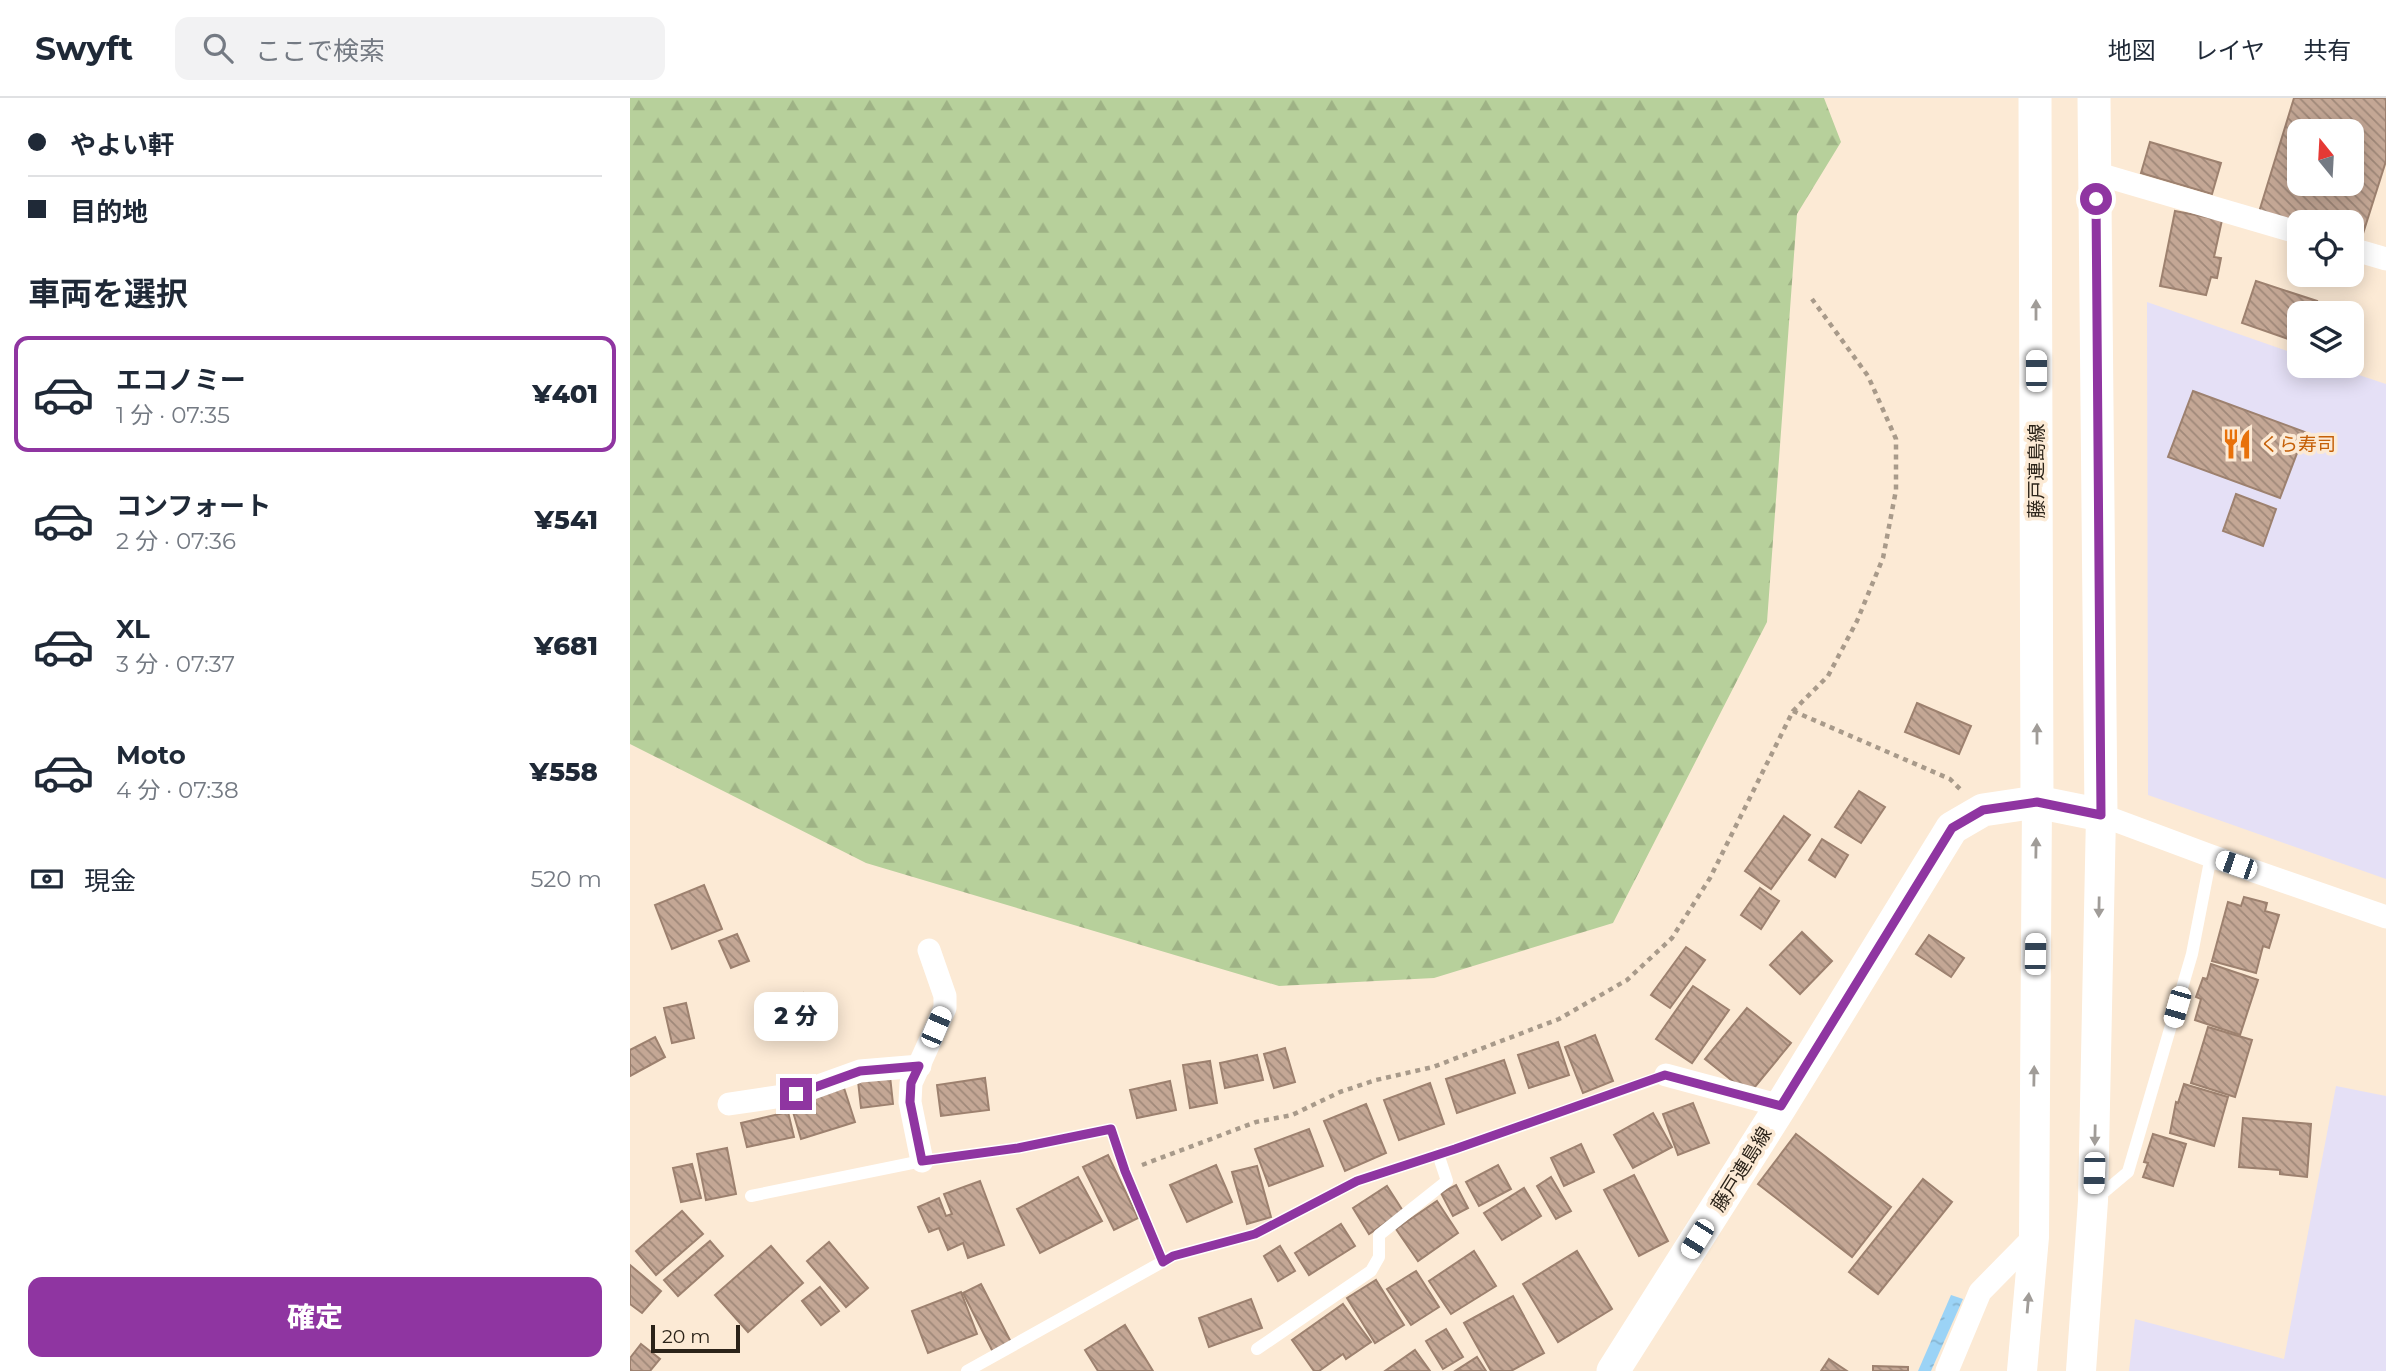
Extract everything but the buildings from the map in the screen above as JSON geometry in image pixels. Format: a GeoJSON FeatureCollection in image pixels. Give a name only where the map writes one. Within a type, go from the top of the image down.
{"type":"FeatureCollection","features":[{"type":"Feature","properties":{"kind":"main road","name":"藤戸連島線"},"geometry":{"type":"LineString","coordinates":[[2035,98],[2037,802]]}},
{"type":"Feature","properties":{"kind":"main road"},"geometry":{"type":"LineString","coordinates":[[2094,98],[2101,815]]}},
{"type":"Feature","properties":{"kind":"main road","name":"藤戸連島線"},"geometry":{"type":"LineString","coordinates":[[1613,1371],[1781,1106],[1952,828],[1983,810],[2037,802],[2101,815]]}},
{"type":"Feature","properties":{"kind":"street"},"geometry":{"type":"LineString","coordinates":[[2095,173],[2287,229]]}},
{"type":"Feature","properties":{"kind":"street"},"geometry":{"type":"LineString","coordinates":[[2364,253],[2386,259]]}},
{"type":"Feature","properties":{"kind":"street"},"geometry":{"type":"LineString","coordinates":[[2022,1371],[2034,1237],[2037,802]]}},
{"type":"Feature","properties":{"kind":"street"},"geometry":{"type":"LineString","coordinates":[[2081,1371],[2093,1200],[2101,815],[2386,917]]}},
{"type":"Feature","properties":{"kind":"street"},"geometry":{"type":"LineString","coordinates":[[922,1161],[910,1102],[911,1083],[945,1008],[945,996],[929,950]]}},
{"type":"Feature","properties":{"kind":"street"},"geometry":{"type":"LineString","coordinates":[[729,1104],[796,1094],[860,1071],[919,1066]]}},
{"type":"Feature","properties":{"kind":"street"},"geometry":{"type":"LineString","coordinates":[[1665,1075],[1781,1106]]}},
{"type":"Feature","properties":{"kind":"street"},"geometry":{"type":"LineString","coordinates":[[1947,1371],[1980,1292],[2034,1237]]}},
{"type":"Feature","properties":{"kind":"lane"},"geometry":{"type":"LineString","coordinates":[[2093,1200],[2128,1172],[2192,954],[2211,856]]}},
{"type":"Feature","properties":{"kind":"lane"},"geometry":{"type":"LineString","coordinates":[[968,1371],[1173,1256],[1255,1234],[1357,1181],[1665,1075]]}},
{"type":"Feature","properties":{"kind":"lane"},"geometry":{"type":"LineString","coordinates":[[751,1196],[922,1161],[1018,1148],[1111,1129],[1125,1171],[1163,1262]]}},
{"type":"Feature","properties":{"kind":"lane"},"geometry":{"type":"LineString","coordinates":[[1257,1349],[1371,1271],[1379,1257],[1379,1235],[1447,1181],[1438,1154]]}},
{"type":"Feature","properties":{"kind":"path"},"geometry":{"type":"LineString","coordinates":[[1125,1171],[1256,1122],[1292,1115],[1340,1092],[1376,1080],[1433,1067],[1559,1019],[1627,980],[1672,938],[1710,878],[1793,711],[1828,676],[1857,621],[1883,558],[1896,490],[1896,439],[1868,376],[1812,299]]}},
{"type":"Feature","properties":{"kind":"path"},"geometry":{"type":"LineString","coordinates":[[1793,711],[1950,779],[1964,793]]}},
{"type":"Feature","properties":{"kind":"shaded area"},"geometry":{"type":"Polygon","coordinates":[[[2147,302],[2287,351],[2287,378],[2364,377],[2386,384],[2386,879],[2148,795],[2147,302]]]}},
{"type":"Feature","properties":{"kind":"shaded area"},"geometry":{"type":"Polygon","coordinates":[[[2336,1086],[2386,1096],[2386,1371],[2129,1371],[2135,1319],[2284,1359],[2336,1086]]]}},
{"type":"Feature","properties":{"kind":"green space"},"geometry":{"type":"Polygon","coordinates":[[[630,98],[1824,98],[1841,142],[1797,214],[1767,622],[1613,923],[1434,978],[1279,986],[866,863],[630,744],[630,98]]]}},
{"type":"Feature","properties":{"kind":"water"},"geometry":{"type":"Polygon","coordinates":[[[1951,1295],[1963,1299],[1931,1371],[1918,1371],[1951,1295]]]}},
{"type":"Feature","properties":{"kind":"place","name":"くら寿司"},"geometry":{"type":"Point","coordinates":[2237,444]}},
{"type":"Feature","properties":{"kind":"route"},"geometry":{"type":"LineString","coordinates":[[796,1094],[860,1071],[919,1066],[911,1083],[910,1102],[922,1161],[1018,1148],[1111,1129],[1125,1171],[1163,1262],[1173,1256],[1255,1234],[1357,1181],[1665,1075],[1781,1106],[1952,828],[1983,810],[2037,802],[2101,815],[2096,199]]}}]}
